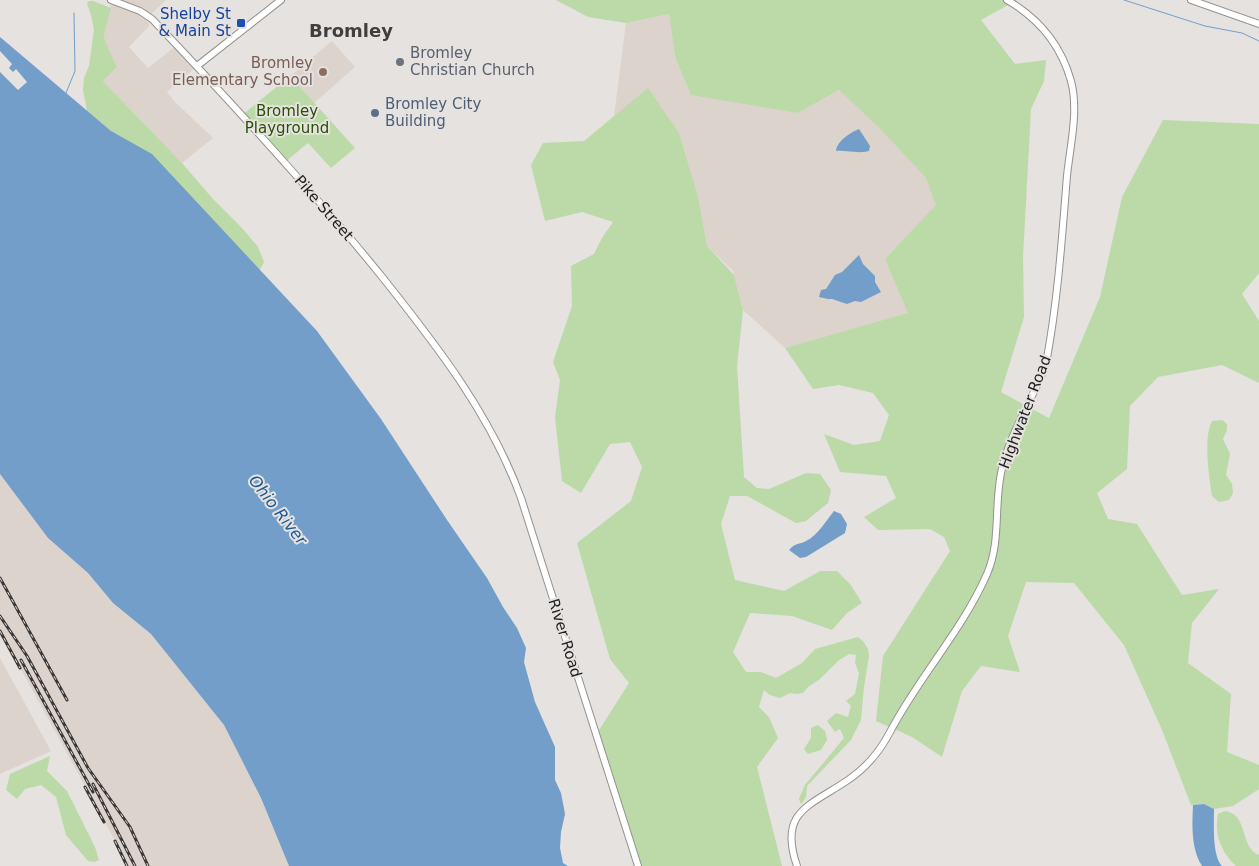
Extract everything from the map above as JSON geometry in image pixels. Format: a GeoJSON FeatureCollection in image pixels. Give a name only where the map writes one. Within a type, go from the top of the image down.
{"type":"FeatureCollection","features":[{"type":"Feature","properties":{"kind":"street","name":"Pike Street"},"geometry":{"type":"LineString","coordinates":[[111,0],[148,16],[197,66],[307,188],[360,250],[442,354],[481,414]]}},
{"type":"Feature","properties":{"kind":"street"},"geometry":{"type":"LineString","coordinates":[[197,66],[281,0]]}},
{"type":"Feature","properties":{"kind":"street","name":"Highwater Road"},"geometry":{"type":"LineString","coordinates":[[797,866],[793,851],[792,833],[797,816],[813,801],[857,773],[878,752],[909,698],[946,645],[980,589],[989,569],[995,548],[1001,475],[1005,457],[1043,372],[1047,358],[1074,113],[1073,93],[1064,60],[1052,38],[1031,15],[1007,0]]}},
{"type":"Feature","properties":{"kind":"street"},"geometry":{"type":"LineString","coordinates":[[1191,0],[1259,24]]}},
{"type":"Feature","properties":{"kind":"street","name":"River Road"},"geometry":{"type":"LineString","coordinates":[[481,414],[499,444],[521,498],[638,866]]}},
{"type":"Feature","properties":{"kind":"shaded area"},"geometry":{"type":"Polygon","coordinates":[[[112,0],[166,0],[149,16],[149,26],[129,47],[148,68],[177,45],[197,66],[167,92],[213,138],[182,163],[103,81],[117,67],[105,42],[104,34],[112,0]]]}},
{"type":"Feature","properties":{"kind":"shaded area"},"geometry":{"type":"Polygon","coordinates":[[[669,14],[675,56],[798,113],[839,90],[879,128],[926,178],[937,205],[885,259],[909,313],[785,348],[743,310],[733,271],[707,246],[698,196],[679,133],[614,116],[626,23],[669,14]]]}},
{"type":"Feature","properties":{"kind":"shaded area","name":"Bromley Elementary School"},"geometry":{"type":"Polygon","coordinates":[[[332,41],[355,67],[314,103],[290,76],[332,41]]]}},
{"type":"Feature","properties":{"kind":"shaded area"},"geometry":{"type":"Polygon","coordinates":[[[0,474],[48,538],[88,573],[113,603],[151,634],[224,725],[261,798],[289,866],[127,866],[0,631],[0,474]]]}},
{"type":"Feature","properties":{"kind":"shaded area"},"geometry":{"type":"Polygon","coordinates":[[[0,658],[51,751],[0,774],[0,658]]]}},
{"type":"Feature","properties":{"kind":"green space"},"geometry":{"type":"Polygon","coordinates":[[[556,0],[1017,0],[981,20],[1015,64],[1046,60],[1044,81],[1031,109],[1023,257],[1024,317],[1001,392],[1049,418],[1100,297],[1122,197],[1163,120],[1259,124],[1259,273],[1242,294],[1259,321],[1259,383],[1222,365],[1158,377],[1130,406],[1127,469],[1097,493],[1108,519],[1137,524],[1182,595],[1219,589],[1192,623],[1188,663],[1231,694],[1227,752],[1259,765],[1259,789],[1233,806],[1214,809],[1204,804],[1191,805],[1162,730],[1124,645],[1074,583],[1026,582],[1008,636],[1020,672],[981,666],[962,691],[942,757],[912,737],[876,721],[883,656],[950,551],[944,537],[930,529],[878,530],[864,517],[896,498],[886,476],[840,472],[824,434],[854,445],[880,441],[889,415],[873,393],[839,385],[813,389],[785,348],[908,313],[885,259],[936,205],[926,178],[879,128],[839,90],[798,113],[691,95],[675,56],[669,14],[626,23],[588,17],[556,0]]]}},
{"type":"Feature","properties":{"kind":"green space"},"geometry":{"type":"Polygon","coordinates":[[[89,1],[111,8],[104,34],[105,41],[117,67],[103,81],[182,163],[258,247],[264,262],[257,275],[111,131],[87,111],[83,90],[84,78],[89,66],[94,30],[87,3],[89,1]]]}},
{"type":"Feature","properties":{"kind":"green space","name":"Bromley Playground"},"geometry":{"type":"Polygon","coordinates":[[[290,76],[355,148],[331,168],[308,143],[284,163],[242,115],[290,76]]]}},
{"type":"Feature","properties":{"kind":"green space"},"geometry":{"type":"Polygon","coordinates":[[[648,88],[679,133],[698,196],[707,246],[734,275],[743,310],[737,366],[744,477],[757,488],[769,489],[806,473],[820,474],[831,490],[828,503],[806,521],[796,523],[747,496],[730,496],[721,524],[735,580],[784,591],[820,571],[837,571],[850,584],[862,603],[847,613],[832,630],[792,616],[750,613],[733,652],[746,672],[761,672],[776,678],[802,663],[815,649],[858,637],[868,649],[869,656],[861,720],[851,740],[807,786],[806,797],[801,804],[799,799],[805,785],[844,738],[840,729],[835,732],[827,721],[836,713],[848,717],[851,706],[846,701],[855,694],[859,673],[855,663],[856,655],[849,654],[838,661],[803,693],[790,693],[780,698],[770,695],[764,690],[759,707],[769,717],[778,738],[757,767],[782,866],[632,866],[637,864],[596,735],[629,683],[610,659],[577,543],[631,501],[642,467],[630,442],[610,444],[581,493],[562,481],[555,417],[560,380],[553,362],[572,306],[571,266],[594,254],[613,222],[582,212],[545,221],[531,165],[543,143],[584,141],[648,88]]]}},
{"type":"Feature","properties":{"kind":"green space"},"geometry":{"type":"Polygon","coordinates":[[[1222,420],[1227,424],[1227,430],[1223,439],[1230,454],[1226,475],[1232,484],[1233,493],[1229,500],[1219,502],[1212,496],[1207,447],[1209,428],[1212,421],[1222,420]]]}},
{"type":"Feature","properties":{"kind":"green space"},"geometry":{"type":"Polygon","coordinates":[[[818,725],[825,731],[827,740],[821,750],[808,754],[804,749],[811,738],[811,728],[818,725]]]}},
{"type":"Feature","properties":{"kind":"green space"},"geometry":{"type":"Polygon","coordinates":[[[50,756],[47,771],[67,791],[95,847],[99,860],[94,862],[88,861],[66,835],[56,797],[41,785],[25,789],[17,799],[6,790],[10,774],[50,756]]]}},
{"type":"Feature","properties":{"kind":"green space"},"geometry":{"type":"Polygon","coordinates":[[[1225,811],[1233,813],[1238,818],[1249,845],[1259,855],[1259,866],[1236,866],[1226,855],[1217,829],[1218,814],[1225,811]]]}},
{"type":"Feature","properties":{"kind":"water","name":"Ohio River"},"geometry":{"type":"Polygon","coordinates":[[[0,37],[111,131],[152,154],[317,331],[381,419],[487,578],[517,628],[526,648],[524,662],[535,702],[555,747],[555,780],[561,793],[565,814],[560,848],[563,863],[568,866],[289,866],[261,798],[224,725],[151,634],[113,603],[88,573],[48,538],[0,474],[0,37]]]}},
{"type":"Feature","properties":{"kind":"water"},"geometry":{"type":"Polygon","coordinates":[[[859,129],[870,146],[869,151],[836,151],[842,140],[859,129]]]}},
{"type":"Feature","properties":{"kind":"water"},"geometry":{"type":"Polygon","coordinates":[[[859,255],[863,264],[875,276],[875,282],[881,292],[861,302],[855,301],[847,304],[819,297],[821,290],[826,289],[835,275],[842,272],[859,255]]]}},
{"type":"Feature","properties":{"kind":"water"},"geometry":{"type":"Polygon","coordinates":[[[834,511],[841,514],[847,524],[845,533],[806,557],[800,558],[789,550],[814,535],[834,511]]]}},
{"type":"Feature","properties":{"kind":"water"},"geometry":{"type":"Polygon","coordinates":[[[1204,804],[1214,809],[1215,848],[1222,866],[1202,866],[1198,859],[1194,845],[1193,805],[1204,804]]]}},
{"type":"Feature","properties":{"kind":"pier"},"geometry":{"type":"Polygon","coordinates":[[[0,51],[12,64],[9,68],[13,72],[16,69],[27,82],[18,90],[0,72],[0,51]]]}},
{"type":"Feature","properties":{"kind":"waterway"},"geometry":{"type":"LineString","coordinates":[[1124,0],[1205,26],[1242,33],[1259,41]]}},
{"type":"Feature","properties":{"kind":"waterway"},"geometry":{"type":"LineString","coordinates":[[66,93],[75,71],[74,13]]}},
{"type":"Feature","properties":{"kind":"railway"},"geometry":{"type":"LineString","coordinates":[[0,578],[67,700]]}},
{"type":"Feature","properties":{"kind":"railway"},"geometry":{"type":"LineString","coordinates":[[0,616],[27,656],[88,768],[130,827],[148,866]]}},
{"type":"Feature","properties":{"kind":"railway"},"geometry":{"type":"LineString","coordinates":[[0,631],[20,668]]}},
{"type":"Feature","properties":{"kind":"railway"},"geometry":{"type":"LineString","coordinates":[[21,660],[93,792]]}},
{"type":"Feature","properties":{"kind":"railway"},"geometry":{"type":"LineString","coordinates":[[93,784],[135,866]]}},
{"type":"Feature","properties":{"kind":"railway"},"geometry":{"type":"LineString","coordinates":[[85,787],[104,822]]}},
{"type":"Feature","properties":{"kind":"railway"},"geometry":{"type":"LineString","coordinates":[[115,841],[127,866]]}},
{"type":"Feature","properties":{"kind":"place","name":"Shelby St & Main St"},"geometry":{"type":"Point","coordinates":[241,23]}},
{"type":"Feature","properties":{"kind":"place","name":"Bromley Christian Church"},"geometry":{"type":"Point","coordinates":[400,62]}},
{"type":"Feature","properties":{"kind":"place","name":"Bromley Elementary School"},"geometry":{"type":"Point","coordinates":[323,72]}},
{"type":"Feature","properties":{"kind":"place","name":"Bromley City Building"},"geometry":{"type":"Point","coordinates":[375,113]}},
{"type":"Feature","properties":{"kind":"district","name":"Bromley"},"geometry":{"type":"Point","coordinates":[351,30]}}]}
